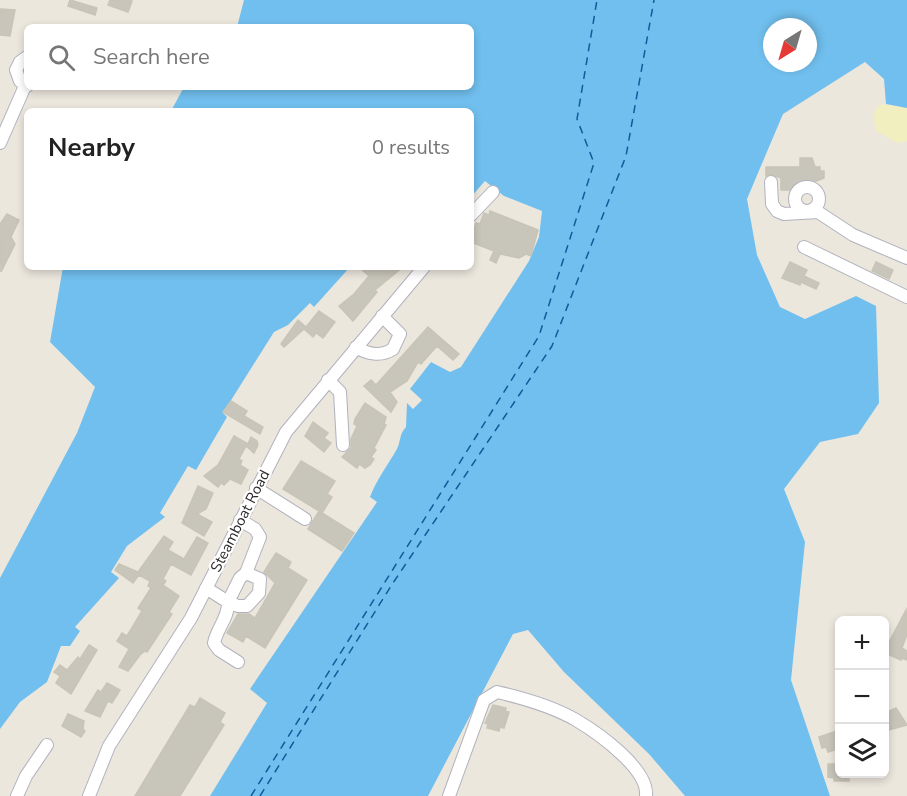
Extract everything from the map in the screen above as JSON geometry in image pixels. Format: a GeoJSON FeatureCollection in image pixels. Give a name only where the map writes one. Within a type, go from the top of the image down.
{"type":"FeatureCollection","features":[{"type":"Feature","properties":{"kind":"street"},"geometry":{"type":"LineString","coordinates":[[24,59],[16,70],[17,78],[24,84]]}},
{"type":"Feature","properties":{"kind":"street"},"geometry":{"type":"LineString","coordinates":[[0,143],[3,129],[24,90]]}},
{"type":"Feature","properties":{"kind":"street"},"geometry":{"type":"LineString","coordinates":[[771,182],[772,204],[777,211],[784,214],[818,212],[853,235],[907,258]]}},
{"type":"Feature","properties":{"kind":"street"},"geometry":{"type":"LineString","coordinates":[[474,212],[493,192]]}},
{"type":"Feature","properties":{"kind":"street"},"geometry":{"type":"LineString","coordinates":[[804,247],[907,297]]}},
{"type":"Feature","properties":{"kind":"street","name":"Steamboat Road"},"geometry":{"type":"LineString","coordinates":[[89,796],[99,766],[114,737],[183,632],[286,432],[421,270]]}},
{"type":"Feature","properties":{"kind":"street"},"geometry":{"type":"LineString","coordinates":[[356,347],[364,353],[381,354],[393,349],[400,334],[382,316]]}},
{"type":"Feature","properties":{"kind":"street"},"geometry":{"type":"LineString","coordinates":[[328,380],[340,392],[343,445]]}},
{"type":"Feature","properties":{"kind":"street"},"geometry":{"type":"LineString","coordinates":[[256,488],[305,519]]}},
{"type":"Feature","properties":{"kind":"street"},"geometry":{"type":"LineString","coordinates":[[238,662],[219,650],[214,643],[229,609],[228,602],[240,578],[246,573],[260,537],[255,529],[240,520]]}},
{"type":"Feature","properties":{"kind":"street"},"geometry":{"type":"LineString","coordinates":[[206,588],[228,602],[238,606],[247,606],[259,593],[260,579],[246,573]]}},
{"type":"Feature","properties":{"kind":"street"},"geometry":{"type":"LineString","coordinates":[[448,796],[484,700],[497,692],[528,700],[576,720],[634,764],[647,788],[646,796]]}},
{"type":"Feature","properties":{"kind":"street"},"geometry":{"type":"LineString","coordinates":[[17,796],[26,776],[47,745]]}},
{"type":"Feature","properties":{"kind":"sand"},"geometry":{"type":"Polygon","coordinates":[[[882,104],[907,108],[907,141],[897,143],[876,131],[874,113],[882,104]]]}},
{"type":"Feature","properties":{"kind":"water"},"geometry":{"type":"Polygon","coordinates":[[[244,0],[907,0],[907,108],[886,104],[884,79],[865,62],[783,114],[747,199],[757,255],[780,307],[805,319],[856,296],[876,306],[879,403],[858,434],[820,442],[784,489],[805,542],[791,680],[830,796],[685,796],[649,754],[564,672],[528,630],[513,634],[428,796],[210,796],[267,703],[250,689],[377,502],[370,497],[397,449],[402,432],[406,427],[407,403],[413,409],[422,400],[410,389],[431,362],[450,372],[461,367],[529,261],[539,237],[542,211],[504,196],[485,181],[474,194],[474,108],[173,108],[182,90],[474,90],[474,24],[238,24],[244,0]]]}},
{"type":"Feature","properties":{"kind":"water"},"geometry":{"type":"Polygon","coordinates":[[[62,270],[347,270],[314,307],[310,303],[288,325],[274,332],[223,413],[227,417],[196,470],[188,466],[160,513],[165,517],[127,546],[111,572],[119,578],[75,627],[80,631],[70,646],[61,646],[47,682],[20,702],[0,729],[0,578],[77,433],[95,387],[50,342],[62,270]]]}},
{"type":"Feature","properties":{"kind":"building"},"geometry":{"type":"Polygon","coordinates":[[[70,0],[97,8],[95,15],[68,6],[70,0]]]}},
{"type":"Feature","properties":{"kind":"building"},"geometry":{"type":"Polygon","coordinates":[[[110,0],[132,1],[128,12],[108,5],[110,0]]]}},
{"type":"Feature","properties":{"kind":"building"},"geometry":{"type":"Polygon","coordinates":[[[0,9],[15,10],[10,36],[0,35],[0,9]]]}},
{"type":"Feature","properties":{"kind":"building"},"geometry":{"type":"Polygon","coordinates":[[[800,158],[812,158],[815,167],[820,167],[820,171],[824,171],[824,178],[814,182],[813,185],[793,185],[793,190],[781,190],[781,178],[771,174],[766,176],[766,167],[800,167],[800,158]]]}},
{"type":"Feature","properties":{"kind":"building"},"geometry":{"type":"Polygon","coordinates":[[[490,211],[538,230],[531,256],[526,254],[519,258],[500,254],[496,263],[490,260],[494,251],[474,243],[476,223],[480,224],[484,213],[489,215],[490,211]]]}},
{"type":"Feature","properties":{"kind":"building"},"geometry":{"type":"Polygon","coordinates":[[[7,214],[19,220],[11,237],[15,244],[1,272],[0,224],[7,214]]]}},
{"type":"Feature","properties":{"kind":"building"},"geometry":{"type":"Polygon","coordinates":[[[790,262],[807,270],[804,276],[819,283],[816,289],[801,282],[800,285],[782,278],[790,262]]]}},
{"type":"Feature","properties":{"kind":"building"},"geometry":{"type":"Polygon","coordinates":[[[876,262],[893,270],[889,279],[872,271],[876,262]]]}},
{"type":"Feature","properties":{"kind":"building"},"geometry":{"type":"Polygon","coordinates":[[[362,270],[399,270],[375,290],[377,292],[353,321],[339,306],[354,294],[369,276],[362,270]]]}},
{"type":"Feature","properties":{"kind":"building"},"geometry":{"type":"Polygon","coordinates":[[[319,311],[335,322],[323,338],[316,333],[313,337],[304,329],[284,347],[281,344],[298,320],[306,327],[319,311]]]}},
{"type":"Feature","properties":{"kind":"building"},"geometry":{"type":"Polygon","coordinates":[[[428,327],[459,354],[453,360],[437,346],[421,364],[418,362],[407,381],[390,392],[397,402],[391,412],[364,386],[371,380],[376,385],[428,327]]]}},
{"type":"Feature","properties":{"kind":"building"},"geometry":{"type":"Polygon","coordinates":[[[231,401],[247,411],[244,416],[263,427],[260,434],[223,412],[231,401]]]}},
{"type":"Feature","properties":{"kind":"building"},"geometry":{"type":"Polygon","coordinates":[[[365,403],[386,417],[384,424],[386,425],[374,448],[376,450],[371,457],[374,459],[370,465],[365,468],[359,464],[357,468],[342,457],[351,448],[351,439],[357,426],[354,424],[355,419],[365,403]]]}},
{"type":"Feature","properties":{"kind":"building"},"geometry":{"type":"Polygon","coordinates":[[[313,422],[328,433],[324,438],[331,443],[324,452],[305,436],[313,422]]]}},
{"type":"Feature","properties":{"kind":"building"},"geometry":{"type":"Polygon","coordinates":[[[234,436],[248,444],[251,437],[257,441],[258,445],[254,453],[246,446],[239,459],[242,461],[240,465],[248,470],[241,484],[230,479],[218,487],[204,476],[218,465],[234,436]]]}},
{"type":"Feature","properties":{"kind":"building"},"geometry":{"type":"Polygon","coordinates":[[[301,461],[335,481],[327,494],[332,497],[322,513],[354,533],[342,551],[308,529],[319,511],[283,489],[301,461]]]}},
{"type":"Feature","properties":{"kind":"building"},"geometry":{"type":"Polygon","coordinates":[[[198,486],[213,493],[206,509],[197,514],[212,522],[204,536],[182,523],[198,486]]]}},
{"type":"Feature","properties":{"kind":"building"},"geometry":{"type":"Polygon","coordinates":[[[164,536],[173,542],[168,550],[184,559],[197,537],[208,543],[191,575],[171,564],[163,579],[166,581],[163,585],[179,596],[169,612],[172,614],[147,652],[140,655],[128,671],[119,667],[129,649],[117,641],[122,633],[127,636],[142,611],[138,608],[151,588],[148,586],[150,581],[139,575],[133,583],[115,570],[119,564],[138,572],[164,536]]]}},
{"type":"Feature","properties":{"kind":"building"},"geometry":{"type":"Polygon","coordinates":[[[276,553],[291,562],[288,568],[307,580],[265,648],[246,636],[243,642],[227,633],[238,614],[249,614],[255,618],[275,583],[264,572],[276,553]]]}},
{"type":"Feature","properties":{"kind":"building"},"geometry":{"type":"Polygon","coordinates":[[[906,610],[907,634],[902,648],[907,651],[907,660],[889,655],[889,642],[906,610]]]}},
{"type":"Feature","properties":{"kind":"building"},"geometry":{"type":"Polygon","coordinates":[[[89,645],[97,650],[71,694],[56,683],[60,676],[54,672],[60,665],[67,670],[78,657],[80,659],[89,645]]]}},
{"type":"Feature","properties":{"kind":"building"},"geometry":{"type":"Polygon","coordinates":[[[107,683],[120,690],[112,703],[108,701],[100,717],[85,711],[98,690],[101,692],[107,683]]]}},
{"type":"Feature","properties":{"kind":"building"},"geometry":{"type":"Polygon","coordinates":[[[200,698],[225,713],[220,722],[224,725],[180,796],[135,796],[190,705],[195,707],[200,698]]]}},
{"type":"Feature","properties":{"kind":"building"},"geometry":{"type":"Polygon","coordinates":[[[493,705],[506,708],[505,711],[509,712],[504,728],[500,727],[499,731],[487,728],[488,724],[485,723],[493,705]]]}},
{"type":"Feature","properties":{"kind":"building"},"geometry":{"type":"Polygon","coordinates":[[[896,708],[907,725],[889,730],[889,711],[896,708]]]}},
{"type":"Feature","properties":{"kind":"building"},"geometry":{"type":"Polygon","coordinates":[[[68,714],[84,721],[85,731],[81,737],[62,726],[68,714]]]}},
{"type":"Feature","properties":{"kind":"building"},"geometry":{"type":"Polygon","coordinates":[[[835,732],[835,750],[828,752],[826,747],[822,748],[819,737],[835,732]]]}},
{"type":"Feature","properties":{"kind":"building"},"geometry":{"type":"Polygon","coordinates":[[[828,764],[835,764],[835,778],[849,778],[849,781],[834,781],[834,778],[828,777],[828,764]]]}},
{"type":"Feature","properties":{"kind":"ferry route"},"geometry":{"type":"LineString","coordinates":[[251,796],[539,336],[594,163],[577,119],[597,0]]}},
{"type":"Feature","properties":{"kind":"ferry route"},"geometry":{"type":"LineString","coordinates":[[260,796],[391,586],[552,346],[626,156],[654,0]]}}]}
